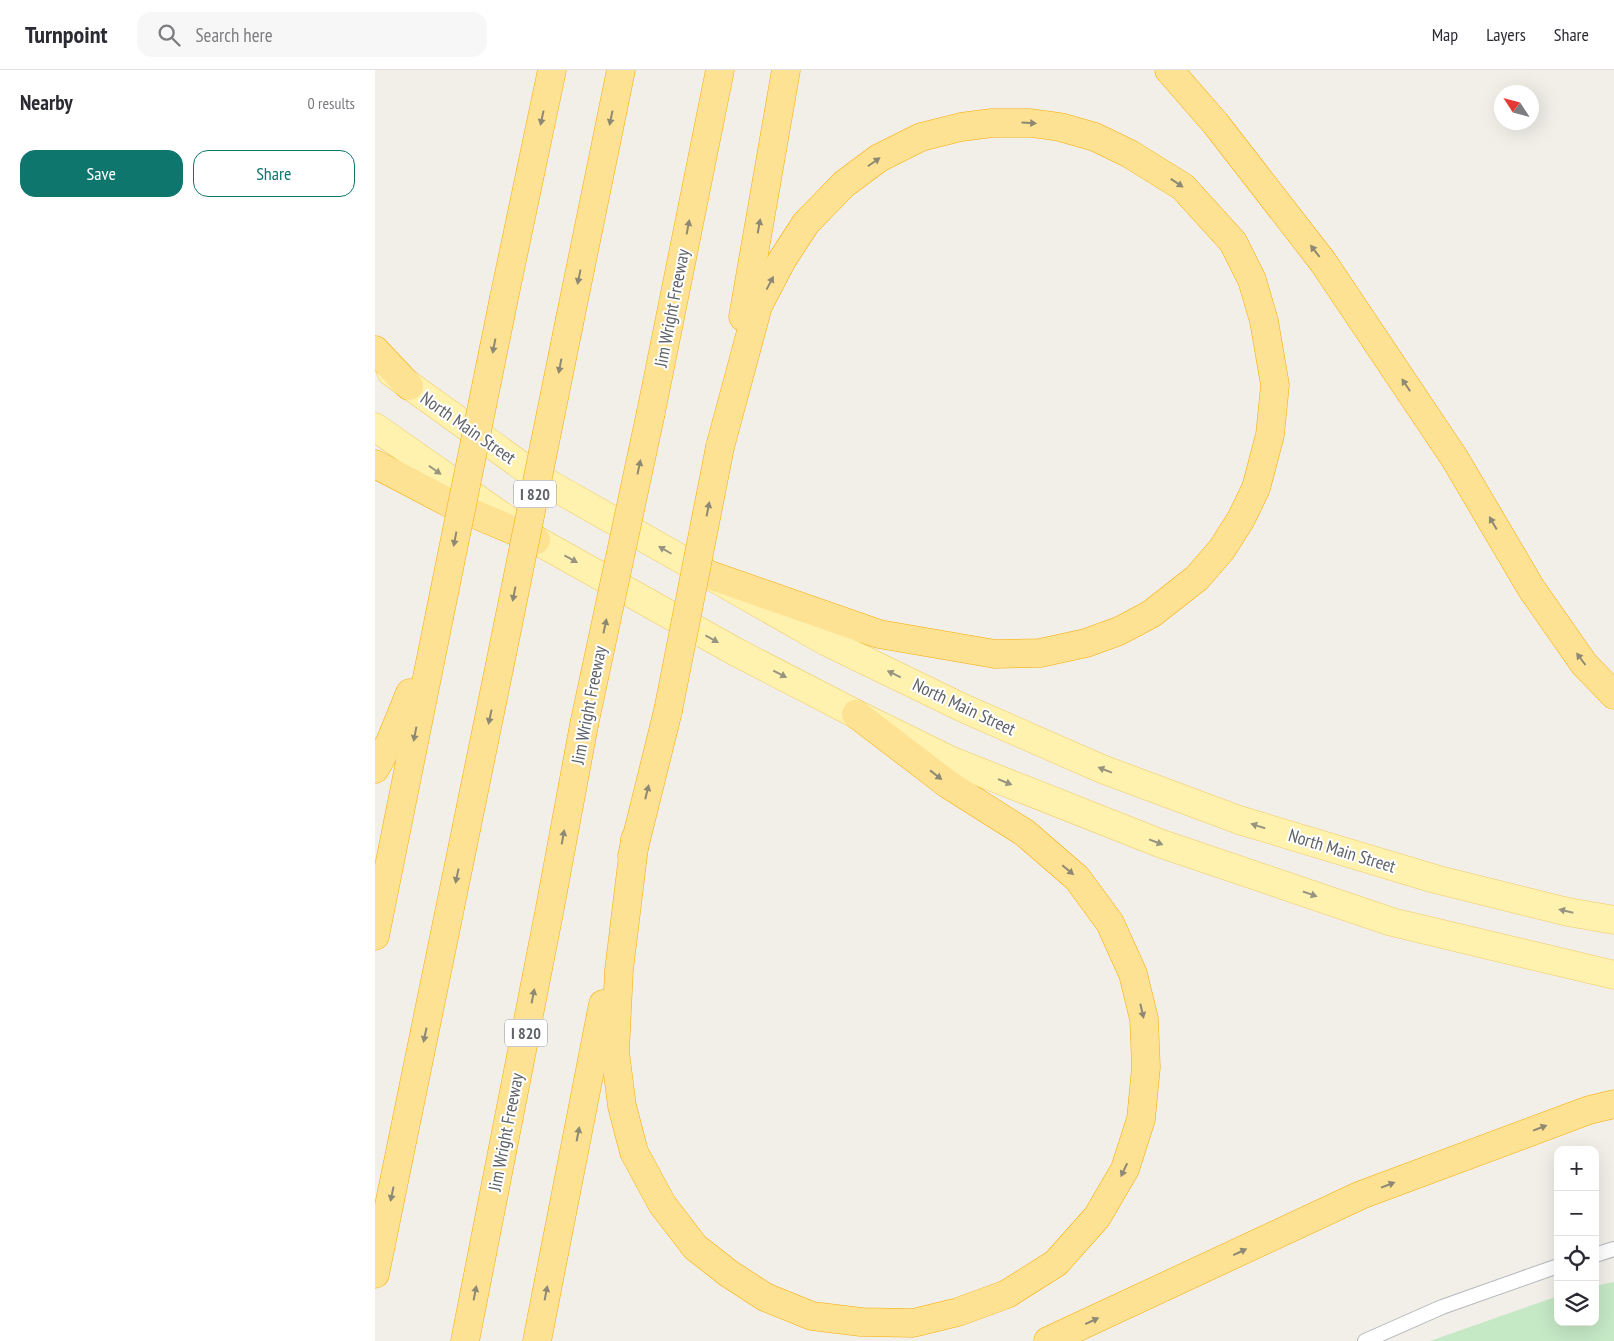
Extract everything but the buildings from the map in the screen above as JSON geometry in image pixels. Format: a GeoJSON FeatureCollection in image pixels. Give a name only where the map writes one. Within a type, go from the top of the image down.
{"type":"FeatureCollection","features":[{"type":"Feature","properties":{"kind":"highway"},"geometry":{"type":"LineString","coordinates":[[375,936],[418,715],[552,70]]}},
{"type":"Feature","properties":{"kind":"highway","name":"I 820"},"geometry":{"type":"LineString","coordinates":[[375,1274],[621,70]]}},
{"type":"Feature","properties":{"kind":"highway","name":"Jim Wright Freeway"},"geometry":{"type":"LineString","coordinates":[[465,1341],[584,725],[651,412],[720,70]]}},
{"type":"Feature","properties":{"kind":"highway"},"geometry":{"type":"LineString","coordinates":[[537,1341],[635,839],[668,711],[721,447],[786,70]]}},
{"type":"Feature","properties":{"kind":"highway"},"geometry":{"type":"LineString","coordinates":[[1169,70],[1216,124],[1323,262],[1455,459],[1531,588],[1584,664],[1614,695]]}},
{"type":"Feature","properties":{"kind":"highway"},"geometry":{"type":"LineString","coordinates":[[707,574],[879,634],[995,654],[1041,653],[1086,643],[1119,631],[1151,614],[1197,578],[1222,549],[1241,519],[1256,488],[1270,434],[1275,385],[1264,321],[1252,280],[1233,242],[1183,187],[1130,154],[1095,137],[1031,123],[992,123],[961,127],[921,136],[879,158],[844,184],[806,223],[782,260],[757,306],[721,447]]}},
{"type":"Feature","properties":{"kind":"highway"},"geometry":{"type":"LineString","coordinates":[[375,350],[409,386]]}},
{"type":"Feature","properties":{"kind":"highway"},"geometry":{"type":"LineString","coordinates":[[375,464],[453,505],[536,540]]}},
{"type":"Feature","properties":{"kind":"highway"},"geometry":{"type":"LineString","coordinates":[[375,769],[390,742],[439,618]]}},
{"type":"Feature","properties":{"kind":"highway"},"geometry":{"type":"LineString","coordinates":[[635,839],[619,970],[615,1052],[622,1106],[634,1152],[662,1204],[695,1247],[728,1273],[765,1297],[812,1316],[861,1322],[913,1323],[958,1312],[1007,1294],[1055,1263],[1097,1217],[1125,1169],[1141,1119],[1146,1067],[1144,1019],[1133,974],[1110,924],[1077,878],[1025,833],[949,785],[856,714]]}},
{"type":"Feature","properties":{"kind":"highway"},"geometry":{"type":"LineString","coordinates":[[1048,1341],[1361,1195],[1589,1110],[1614,1104]]}},
{"type":"Feature","properties":{"kind":"main road","name":"North Main Street"},"geometry":{"type":"LineString","coordinates":[[375,359],[409,386],[537,477],[836,646],[963,708],[1102,769],[1239,820],[1435,879],[1568,912],[1614,920]]}},
{"type":"Feature","properties":{"kind":"main road"},"geometry":{"type":"LineString","coordinates":[[375,427],[536,540],[736,652],[952,761],[1162,844],[1392,922],[1614,975]]}},
{"type":"Feature","properties":{"kind":"lane"},"geometry":{"type":"LineString","coordinates":[[1599,1254],[1614,1249]]}},
{"type":"Feature","properties":{"kind":"lane"},"geometry":{"type":"LineString","coordinates":[[1365,1341],[1442,1307],[1554,1267]]}},
{"type":"Feature","properties":{"kind":"green space"},"geometry":{"type":"Polygon","coordinates":[[[1614,1282],[1614,1341],[1430,1341],[1554,1297],[1554,1326],[1599,1326],[1599,1285],[1614,1282]]]}}]}
